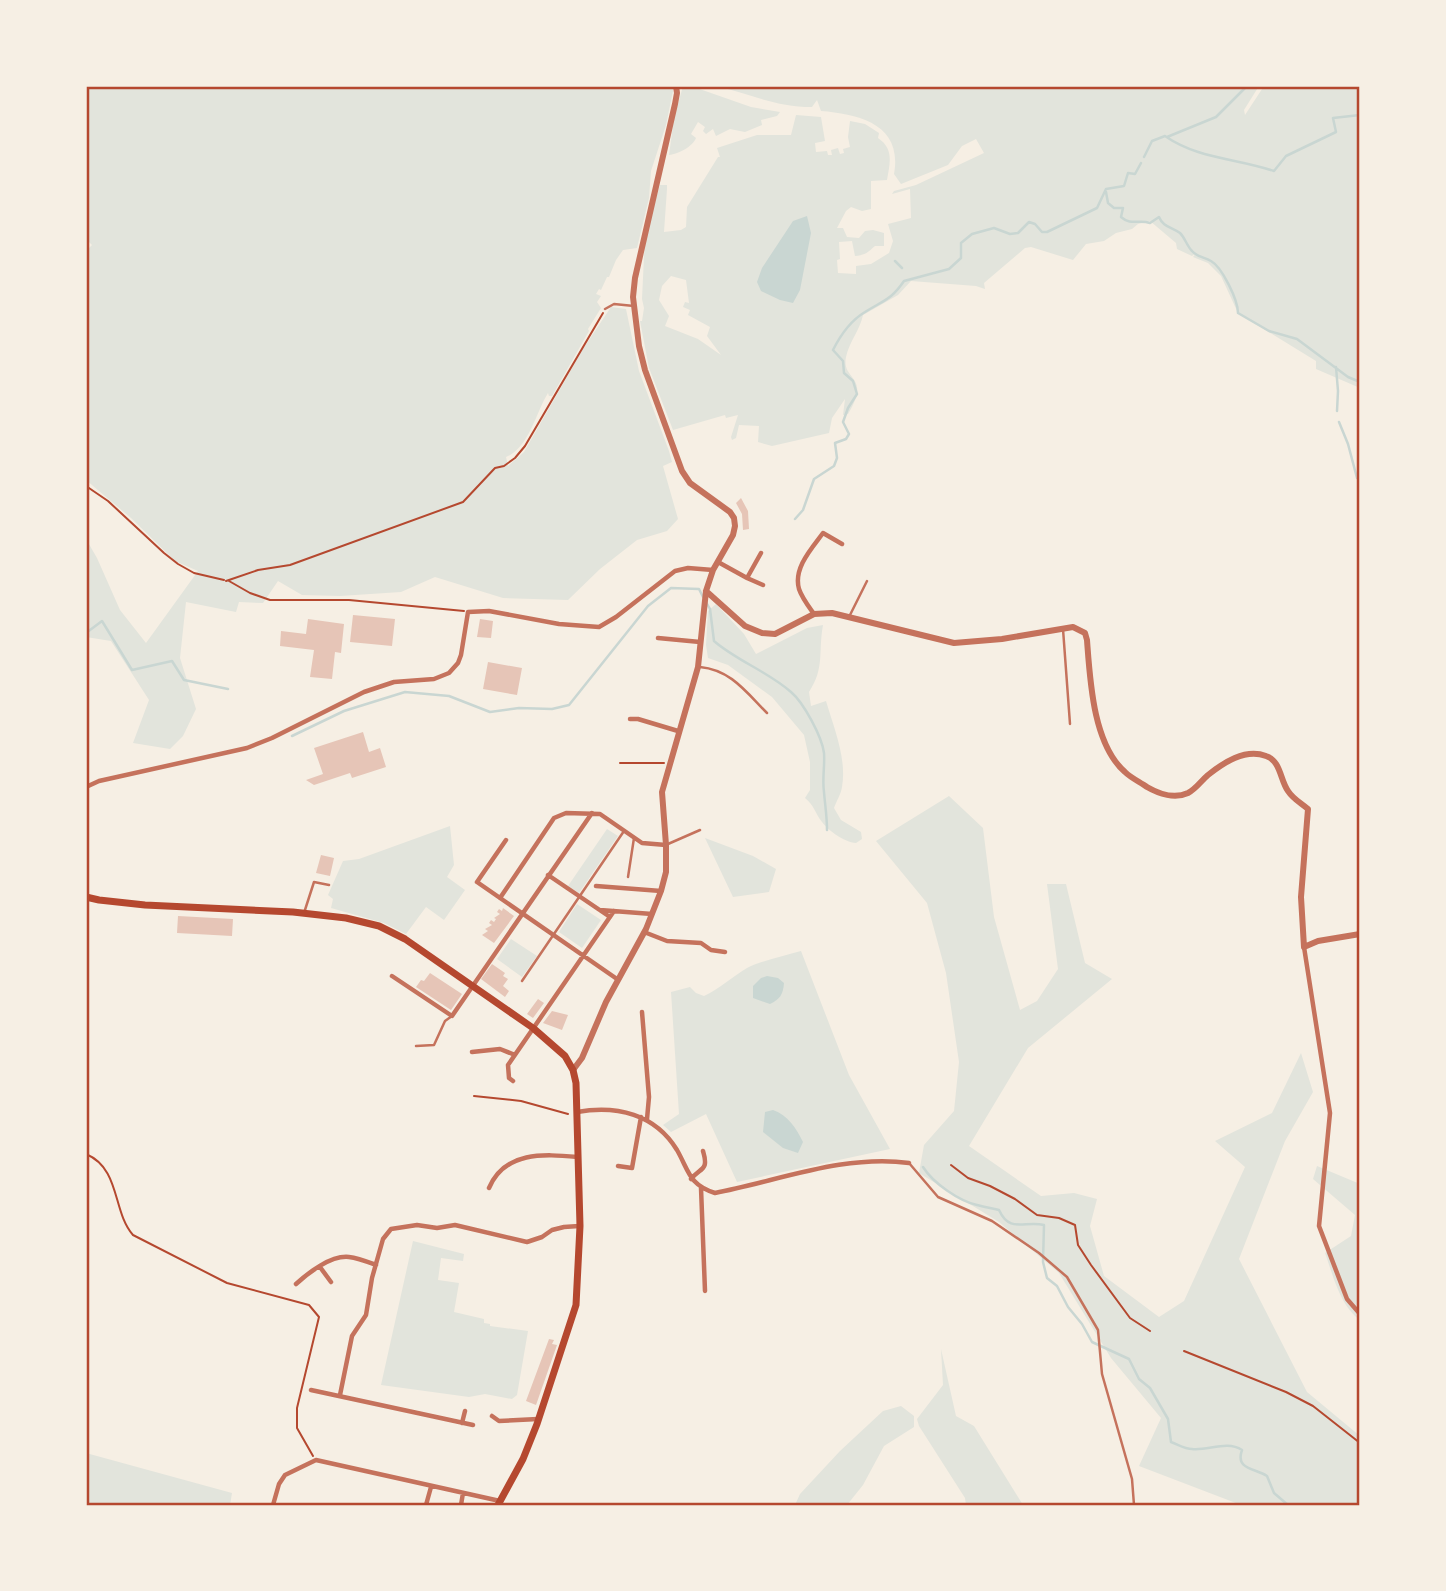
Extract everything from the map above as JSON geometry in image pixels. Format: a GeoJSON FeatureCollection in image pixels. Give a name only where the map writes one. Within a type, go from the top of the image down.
{"type":"FeatureCollection","features":[{"type":"Feature","properties":{"kind":"main road"},"geometry":{"type":"LineString","coordinates":[[86,897],[145,905],[304,913],[346,918],[379,926],[405,939],[473,985],[533,1028],[565,1056],[573,1070],[579,1157],[580,1226],[576,1305],[523,1459],[499,1503]]}},
{"type":"Feature","properties":{"kind":"street"},"geometry":{"type":"LineString","coordinates":[[573,1070],[583,1056],[617,979],[644,933],[662,891],[667,845],[662,792],[667,767],[698,667],[706,592],[713,569],[733,535],[734,518],[726,508],[684,476],[645,370],[639,346],[634,287],[639,252],[675,104],[676,86]]}},
{"type":"Feature","properties":{"kind":"street"},"geometry":{"type":"LineString","coordinates":[[814,614],[799,591],[798,579],[805,558],[823,533],[842,544]]}},
{"type":"Feature","properties":{"kind":"street"},"geometry":{"type":"LineString","coordinates":[[747,578],[761,553]]}},
{"type":"Feature","properties":{"kind":"street"},"geometry":{"type":"LineString","coordinates":[[718,562],[763,585]]}},
{"type":"Feature","properties":{"kind":"street"},"geometry":{"type":"LineString","coordinates":[[86,787],[99,781],[247,748],[364,692],[394,682],[435,679],[449,673],[461,655],[468,612],[489,611],[559,624],[599,627],[675,571],[688,568],[713,569]]}},
{"type":"Feature","properties":{"kind":"street"},"geometry":{"type":"LineString","coordinates":[[706,592],[745,626],[762,633],[775,634],[814,614],[832,613],[954,643],[1002,639],[1073,627],[1085,634],[1096,713],[1107,748],[1123,771],[1151,789],[1166,795],[1180,796],[1192,792],[1206,776],[1241,755],[1253,754],[1274,760],[1289,792],[1308,809],[1301,897],[1304,947],[1330,1113],[1319,1226],[1347,1299],[1360,1314]]}},
{"type":"Feature","properties":{"kind":"street"},"geometry":{"type":"LineString","coordinates":[[658,638],[700,642]]}},
{"type":"Feature","properties":{"kind":"street"},"geometry":{"type":"LineString","coordinates":[[630,719],[678,731]]}},
{"type":"Feature","properties":{"kind":"street"},"geometry":{"type":"LineString","coordinates":[[500,898],[554,818],[566,813],[600,814],[642,843],[667,845]]}},
{"type":"Feature","properties":{"kind":"street"},"geometry":{"type":"LineString","coordinates":[[391,976],[452,1016],[592,813]]}},
{"type":"Feature","properties":{"kind":"street"},"geometry":{"type":"LineString","coordinates":[[506,840],[477,882],[617,979]]}},
{"type":"Feature","properties":{"kind":"street"},"geometry":{"type":"LineString","coordinates":[[548,876],[610,917]]}},
{"type":"Feature","properties":{"kind":"street"},"geometry":{"type":"LineString","coordinates":[[596,886],[662,891]]}},
{"type":"Feature","properties":{"kind":"street"},"geometry":{"type":"LineString","coordinates":[[599,910],[652,914]]}},
{"type":"Feature","properties":{"kind":"street"},"geometry":{"type":"LineString","coordinates":[[513,1081],[509,1078],[508,1065],[614,911]]}},
{"type":"Feature","properties":{"kind":"street"},"geometry":{"type":"LineString","coordinates":[[644,933],[667,940],[701,943],[711,950],[725,952]]}},
{"type":"Feature","properties":{"kind":"street"},"geometry":{"type":"LineString","coordinates":[[1304,947],[1318,941],[1360,934]]}},
{"type":"Feature","properties":{"kind":"street"},"geometry":{"type":"LineString","coordinates":[[618,1166],[632,1168],[649,1097],[642,1012]]}},
{"type":"Feature","properties":{"kind":"street"},"geometry":{"type":"LineString","coordinates":[[472,1052],[500,1049],[515,1055]]}},
{"type":"Feature","properties":{"kind":"street"},"geometry":{"type":"LineString","coordinates":[[577,1114],[614,1110],[644,1118],[670,1140],[691,1179],[715,1193],[820,1169],[881,1162],[909,1163]]}},
{"type":"Feature","properties":{"kind":"street"},"geometry":{"type":"LineString","coordinates":[[691,1179],[703,1170],[706,1161],[703,1151]]}},
{"type":"Feature","properties":{"kind":"street"},"geometry":{"type":"LineString","coordinates":[[489,1188],[492,1180],[503,1168],[516,1159],[539,1154],[579,1157]]}},
{"type":"Feature","properties":{"kind":"street"},"geometry":{"type":"LineString","coordinates":[[701,1187],[705,1291]]}},
{"type":"Feature","properties":{"kind":"street"},"geometry":{"type":"LineString","coordinates":[[340,1395],[352,1336],[366,1315],[383,1239],[391,1229],[417,1225],[437,1228],[455,1225],[527,1241],[564,1227],[580,1226]]}},
{"type":"Feature","properties":{"kind":"street"},"geometry":{"type":"LineString","coordinates":[[296,1284],[308,1272],[335,1259],[347,1257],[376,1265]]}},
{"type":"Feature","properties":{"kind":"street"},"geometry":{"type":"LineString","coordinates":[[320,1268],[331,1282]]}},
{"type":"Feature","properties":{"kind":"street"},"geometry":{"type":"LineString","coordinates":[[311,1391],[473,1425]]}},
{"type":"Feature","properties":{"kind":"street"},"geometry":{"type":"LineString","coordinates":[[462,1423],[465,1411]]}},
{"type":"Feature","properties":{"kind":"street"},"geometry":{"type":"LineString","coordinates":[[492,1416],[499,1421],[538,1419]]}},
{"type":"Feature","properties":{"kind":"street"},"geometry":{"type":"LineString","coordinates":[[273,1505],[279,1483],[285,1475],[316,1460],[499,1503]]}},
{"type":"Feature","properties":{"kind":"street"},"geometry":{"type":"LineString","coordinates":[[426,1505],[432,1487]]}},
{"type":"Feature","properties":{"kind":"street"},"geometry":{"type":"LineString","coordinates":[[461,1505],[463,1493]]}},
{"type":"Feature","properties":{"kind":"lane"},"geometry":{"type":"LineString","coordinates":[[605,309],[614,304],[634,306]]}},
{"type":"Feature","properties":{"kind":"lane"},"geometry":{"type":"LineString","coordinates":[[849,617],[867,581]]}},
{"type":"Feature","properties":{"kind":"lane"},"geometry":{"type":"LineString","coordinates":[[1063,628],[1070,724]]}},
{"type":"Feature","properties":{"kind":"lane"},"geometry":{"type":"LineString","coordinates":[[698,667],[716,669],[730,676],[768,713]]}},
{"type":"Feature","properties":{"kind":"lane"},"geometry":{"type":"LineString","coordinates":[[667,845],[700,830]]}},
{"type":"Feature","properties":{"kind":"lane"},"geometry":{"type":"LineString","coordinates":[[522,981],[624,831]]}},
{"type":"Feature","properties":{"kind":"lane"},"geometry":{"type":"LineString","coordinates":[[628,877],[634,838]]}},
{"type":"Feature","properties":{"kind":"lane"},"geometry":{"type":"LineString","coordinates":[[304,913],[314,883],[328,885]]}},
{"type":"Feature","properties":{"kind":"lane"},"geometry":{"type":"LineString","coordinates":[[416,1046],[434,1045],[445,1020],[452,1016]]}},
{"type":"Feature","properties":{"kind":"lane"},"geometry":{"type":"LineString","coordinates":[[909,1163],[938,1196],[992,1221],[1039,1253],[1066,1277],[1098,1330],[1102,1374],[1132,1479],[1134,1505]]}},
{"type":"Feature","properties":{"kind":"path"},"geometry":{"type":"LineString","coordinates":[[226,581],[258,570],[290,565],[463,502],[495,468],[504,466],[515,458],[524,446],[605,309]]}},
{"type":"Feature","properties":{"kind":"path"},"geometry":{"type":"LineString","coordinates":[[86,486],[108,501],[178,564],[194,573],[226,581],[270,600],[349,600],[468,612]]}},
{"type":"Feature","properties":{"kind":"path"},"geometry":{"type":"LineString","coordinates":[[620,763],[667,767]]}},
{"type":"Feature","properties":{"kind":"path"},"geometry":{"type":"LineString","coordinates":[[474,1096],[521,1101],[577,1114]]}},
{"type":"Feature","properties":{"kind":"path"},"geometry":{"type":"LineString","coordinates":[[86,1154],[95,1158],[106,1170],[133,1236],[227,1283],[309,1305],[319,1317],[297,1408],[297,1428],[316,1460]]}},
{"type":"Feature","properties":{"kind":"path"},"geometry":{"type":"LineString","coordinates":[[951,1165],[968,1178],[1015,1199],[1037,1215],[1059,1218],[1075,1225],[1078,1245],[1130,1318],[1150,1331]]}},
{"type":"Feature","properties":{"kind":"path"},"geometry":{"type":"LineString","coordinates":[[1184,1351],[1286,1392],[1313,1406],[1360,1443]]}},
{"type":"Feature","properties":{"kind":"shaded area"},"geometry":{"type":"Polygon","coordinates":[[[86,86],[674,86],[666,125],[651,171],[649,198],[637,248],[623,250],[616,260],[609,277],[596,294],[601,296],[597,302],[601,308],[589,331],[552,396],[548,393],[521,446],[506,457],[508,466],[524,452],[583,349],[611,307],[626,309],[639,371],[672,462],[663,466],[678,519],[667,531],[637,540],[600,569],[568,600],[503,598],[435,577],[401,592],[340,596],[302,595],[278,581],[263,603],[239,602],[236,612],[186,602],[180,658],[196,709],[183,736],[170,749],[133,743],[149,700],[111,641],[86,637],[86,539],[120,610],[146,643],[198,571],[175,561],[131,518],[86,480],[86,251],[92,245],[86,239],[86,86]]]}},
{"type":"Feature","properties":{"kind":"shaded area"},"geometry":{"type":"Polygon","coordinates":[[[683,86],[691,86],[751,107],[780,112],[777,116],[761,120],[762,125],[745,132],[730,129],[716,136],[713,129],[706,134],[703,131],[705,127],[698,122],[691,134],[696,138],[692,144],[669,155],[674,118],[683,86]]]}},
{"type":"Feature","properties":{"kind":"shaded area"},"geometry":{"type":"Polygon","coordinates":[[[716,86],[1259,86],[1244,110],[1245,115],[1264,86],[1360,86],[1360,388],[1316,369],[1316,361],[1238,313],[1221,276],[1208,263],[1193,257],[1196,253],[1192,256],[1177,249],[1176,243],[1150,221],[1116,233],[1104,241],[1086,244],[1073,260],[1031,247],[1025,248],[984,283],[985,289],[911,281],[898,295],[863,315],[846,357],[848,371],[857,385],[855,401],[848,414],[843,415],[845,399],[832,418],[829,433],[772,446],[758,442],[759,426],[739,425],[736,438],[732,440],[738,415],[726,418],[725,415],[673,430],[649,368],[640,321],[644,308],[642,299],[645,236],[660,185],[667,185],[664,232],[681,230],[686,227],[687,207],[720,157],[717,148],[757,135],[791,135],[796,115],[821,117],[825,141],[815,143],[816,152],[827,151],[828,155],[832,155],[831,150],[838,148],[840,154],[844,153],[843,149],[850,147],[850,121],[865,124],[879,133],[878,138],[889,151],[890,162],[887,180],[871,181],[871,209],[862,211],[851,207],[837,228],[843,228],[847,237],[859,238],[865,231],[873,230],[884,233],[884,246],[875,246],[859,256],[855,256],[852,241],[839,242],[838,273],[856,274],[856,266],[871,264],[889,253],[893,241],[888,224],[911,218],[910,189],[892,194],[894,191],[916,185],[984,153],[976,139],[962,146],[948,165],[901,184],[894,174],[895,157],[892,144],[876,125],[850,115],[821,111],[817,100],[812,107],[799,106],[716,86]],[[671,276],[662,286],[659,300],[669,316],[665,326],[698,339],[721,355],[707,336],[710,327],[688,315],[690,310],[683,307],[685,302],[689,303],[686,280],[671,276]]]}},
{"type":"Feature","properties":{"kind":"shaded area"},"geometry":{"type":"Polygon","coordinates":[[[807,216],[811,233],[800,290],[793,303],[780,300],[761,291],[757,282],[762,268],[793,221],[807,216]]]}},
{"type":"Feature","properties":{"kind":"shaded area"},"geometry":{"type":"Polygon","coordinates":[[[716,604],[744,634],[756,654],[807,628],[823,625],[819,667],[809,692],[811,706],[826,701],[843,766],[841,792],[834,808],[841,820],[861,832],[862,839],[856,843],[829,829],[805,798],[810,790],[810,762],[804,735],[772,697],[728,665],[708,658],[708,611],[716,604]]]}},
{"type":"Feature","properties":{"kind":"shaded area"},"geometry":{"type":"Polygon","coordinates":[[[949,796],[983,828],[994,917],[1020,1010],[1037,1001],[1058,969],[1047,884],[1066,884],[1085,963],[1112,979],[1028,1048],[969,1146],[1041,1196],[1074,1193],[1097,1199],[1090,1226],[1104,1276],[1159,1317],[1184,1301],[1245,1167],[1215,1141],[1272,1113],[1301,1053],[1313,1092],[1285,1141],[1239,1259],[1307,1392],[1360,1436],[1360,1505],[1241,1505],[1139,1466],[1161,1418],[1111,1358],[1059,1273],[999,1222],[919,1173],[924,1145],[954,1111],[959,1062],[946,973],[927,903],[876,841],[949,796]]]}},
{"type":"Feature","properties":{"kind":"shaded area"},"geometry":{"type":"Polygon","coordinates":[[[450,826],[454,865],[447,877],[465,890],[444,920],[426,907],[406,934],[384,923],[331,908],[333,899],[328,895],[343,861],[359,859],[450,826]]]}},
{"type":"Feature","properties":{"kind":"shaded area"},"geometry":{"type":"Polygon","coordinates":[[[607,829],[618,836],[579,893],[568,886],[607,829]]]}},
{"type":"Feature","properties":{"kind":"shaded area"},"geometry":{"type":"Polygon","coordinates":[[[705,838],[753,856],[776,869],[769,892],[733,897],[705,838]]]}},
{"type":"Feature","properties":{"kind":"shaded area"},"geometry":{"type":"Polygon","coordinates":[[[577,904],[601,920],[582,948],[559,932],[577,904]]]}},
{"type":"Feature","properties":{"kind":"shaded area"},"geometry":{"type":"Polygon","coordinates":[[[511,939],[537,956],[522,977],[497,959],[511,939]]]}},
{"type":"Feature","properties":{"kind":"shaded area"},"geometry":{"type":"Polygon","coordinates":[[[801,951],[849,1075],[890,1149],[737,1182],[706,1114],[671,1132],[663,1125],[679,1114],[671,992],[690,987],[704,996],[747,968],[801,951]]]}},
{"type":"Feature","properties":{"kind":"shaded area"},"geometry":{"type":"Polygon","coordinates":[[[767,976],[778,978],[784,983],[780,996],[770,1004],[753,998],[753,986],[767,976]]]}},
{"type":"Feature","properties":{"kind":"shaded area"},"geometry":{"type":"Polygon","coordinates":[[[773,1110],[787,1119],[803,1142],[798,1153],[783,1148],[763,1132],[765,1112],[773,1110]]]}},
{"type":"Feature","properties":{"kind":"shaded area"},"geometry":{"type":"Polygon","coordinates":[[[1317,1166],[1360,1184],[1360,1320],[1342,1298],[1325,1253],[1351,1236],[1355,1215],[1313,1179],[1317,1166]]]}},
{"type":"Feature","properties":{"kind":"shaded area"},"geometry":{"type":"Polygon","coordinates":[[[413,1241],[464,1254],[463,1261],[441,1258],[438,1280],[459,1283],[454,1312],[484,1319],[484,1323],[490,1326],[528,1331],[517,1395],[512,1399],[485,1394],[469,1397],[381,1385],[413,1241]]]}},
{"type":"Feature","properties":{"kind":"shaded area"},"geometry":{"type":"Polygon","coordinates":[[[941,1349],[956,1416],[974,1426],[1023,1505],[966,1505],[965,1498],[919,1426],[917,1419],[943,1385],[941,1349]]]}},
{"type":"Feature","properties":{"kind":"shaded area"},"geometry":{"type":"Polygon","coordinates":[[[901,1406],[914,1416],[914,1427],[884,1446],[863,1485],[847,1505],[795,1505],[800,1494],[840,1451],[883,1411],[901,1406]]]}},
{"type":"Feature","properties":{"kind":"shaded area"},"geometry":{"type":"Polygon","coordinates":[[[86,1453],[232,1493],[230,1505],[86,1505],[86,1453]]]}},
{"type":"Feature","properties":{"kind":"building"},"geometry":{"type":"Polygon","coordinates":[[[741,498],[748,511],[749,529],[743,530],[742,514],[736,503],[741,498]]]}},
{"type":"Feature","properties":{"kind":"building"},"geometry":{"type":"Polygon","coordinates":[[[353,615],[395,619],[392,646],[350,642],[353,615]]]}},
{"type":"Feature","properties":{"kind":"building"},"geometry":{"type":"Polygon","coordinates":[[[308,619],[344,624],[341,653],[335,652],[332,679],[310,677],[314,650],[280,646],[281,631],[306,634],[308,619]]]}},
{"type":"Feature","properties":{"kind":"building"},"geometry":{"type":"Polygon","coordinates":[[[480,619],[493,621],[491,638],[477,637],[480,619]]]}},
{"type":"Feature","properties":{"kind":"building"},"geometry":{"type":"Polygon","coordinates":[[[488,662],[522,668],[517,695],[483,689],[488,662]]]}},
{"type":"Feature","properties":{"kind":"building"},"geometry":{"type":"Polygon","coordinates":[[[363,732],[369,752],[380,748],[386,767],[352,778],[350,773],[314,785],[306,780],[323,774],[314,748],[363,732]]]}},
{"type":"Feature","properties":{"kind":"building"},"geometry":{"type":"Polygon","coordinates":[[[321,855],[334,858],[330,876],[316,873],[321,855]]]}},
{"type":"Feature","properties":{"kind":"building"},"geometry":{"type":"Polygon","coordinates":[[[503,908],[514,916],[494,943],[482,935],[488,931],[485,929],[492,925],[489,923],[491,920],[494,922],[494,918],[500,914],[497,912],[499,909],[502,911],[503,908]]]}},
{"type":"Feature","properties":{"kind":"building"},"geometry":{"type":"Polygon","coordinates":[[[178,916],[233,919],[232,936],[177,933],[178,916]]]}},
{"type":"Feature","properties":{"kind":"building"},"geometry":{"type":"Polygon","coordinates":[[[492,964],[505,973],[503,976],[508,979],[503,986],[509,991],[505,997],[481,979],[492,964]]]}},
{"type":"Feature","properties":{"kind":"building"},"geometry":{"type":"Polygon","coordinates":[[[430,973],[462,994],[451,1010],[416,987],[430,973]]]}},
{"type":"Feature","properties":{"kind":"building"},"geometry":{"type":"Polygon","coordinates":[[[538,999],[544,1003],[533,1018],[527,1014],[538,999]]]}},
{"type":"Feature","properties":{"kind":"building"},"geometry":{"type":"Polygon","coordinates":[[[552,1011],[568,1015],[562,1030],[543,1023],[552,1011]]]}},
{"type":"Feature","properties":{"kind":"building"},"geometry":{"type":"Polygon","coordinates":[[[549,1339],[554,1340],[552,1344],[557,1345],[536,1405],[526,1401],[549,1339]]]}},
{"type":"Feature","properties":{"kind":"waterway"},"geometry":{"type":"LineString","coordinates":[[1167,137],[1216,117],[1247,86]]}},
{"type":"Feature","properties":{"kind":"waterway"},"geometry":{"type":"LineString","coordinates":[[1144,157],[1152,141],[1165,136],[1204,154],[1274,171],[1286,156],[1336,132],[1333,118],[1360,115]]}},
{"type":"Feature","properties":{"kind":"waterway"},"geometry":{"type":"LineString","coordinates":[[795,519],[803,510],[814,479],[834,466],[837,458],[835,443],[846,439],[849,434],[843,422],[857,394],[853,381],[844,373],[843,361],[833,350],[850,324],[891,296],[904,281],[949,269],[961,258],[961,243],[972,234],[994,228],[1010,234],[1018,233],[1029,222],[1042,232],[1047,232],[1097,208],[1106,189],[1124,186],[1128,173],[1135,174],[1141,163]]}},
{"type":"Feature","properties":{"kind":"waterway"},"geometry":{"type":"LineString","coordinates":[[1106,192],[1108,203],[1114,208],[1123,208],[1121,217],[1125,220],[1150,223],[1159,217],[1165,225],[1180,233],[1194,253],[1215,264],[1229,284],[1238,313],[1269,331],[1297,339],[1348,377],[1360,382]]}},
{"type":"Feature","properties":{"kind":"waterway"},"geometry":{"type":"LineString","coordinates":[[895,261],[902,268]]}},
{"type":"Feature","properties":{"kind":"waterway"},"geometry":{"type":"LineString","coordinates":[[1336,367],[1337,411]]}},
{"type":"Feature","properties":{"kind":"waterway"},"geometry":{"type":"LineString","coordinates":[[1339,422],[1357,478]]}},
{"type":"Feature","properties":{"kind":"waterway"},"geometry":{"type":"LineString","coordinates":[[292,736],[344,711],[405,692],[449,696],[490,712],[519,708],[552,709],[569,705],[648,606],[671,588],[699,589],[703,597]]}},
{"type":"Feature","properties":{"kind":"waterway"},"geometry":{"type":"LineString","coordinates":[[706,602],[710,609],[714,641],[791,692],[812,721],[824,753],[823,787],[827,830]]}},
{"type":"Feature","properties":{"kind":"waterway"},"geometry":{"type":"LineString","coordinates":[[86,633],[102,621],[132,670],[172,661],[184,680],[228,689]]}},
{"type":"Feature","properties":{"kind":"waterway"},"geometry":{"type":"LineString","coordinates":[[923,1167],[933,1179],[955,1195],[970,1203],[999,1210],[1008,1222],[1018,1225],[1044,1225],[1043,1262],[1047,1278],[1057,1286],[1092,1342],[1129,1359],[1139,1379],[1150,1388],[1168,1419],[1171,1442],[1189,1449],[1230,1446],[1242,1450],[1241,1461],[1244,1465],[1267,1476],[1274,1493],[1288,1505]]}}]}
